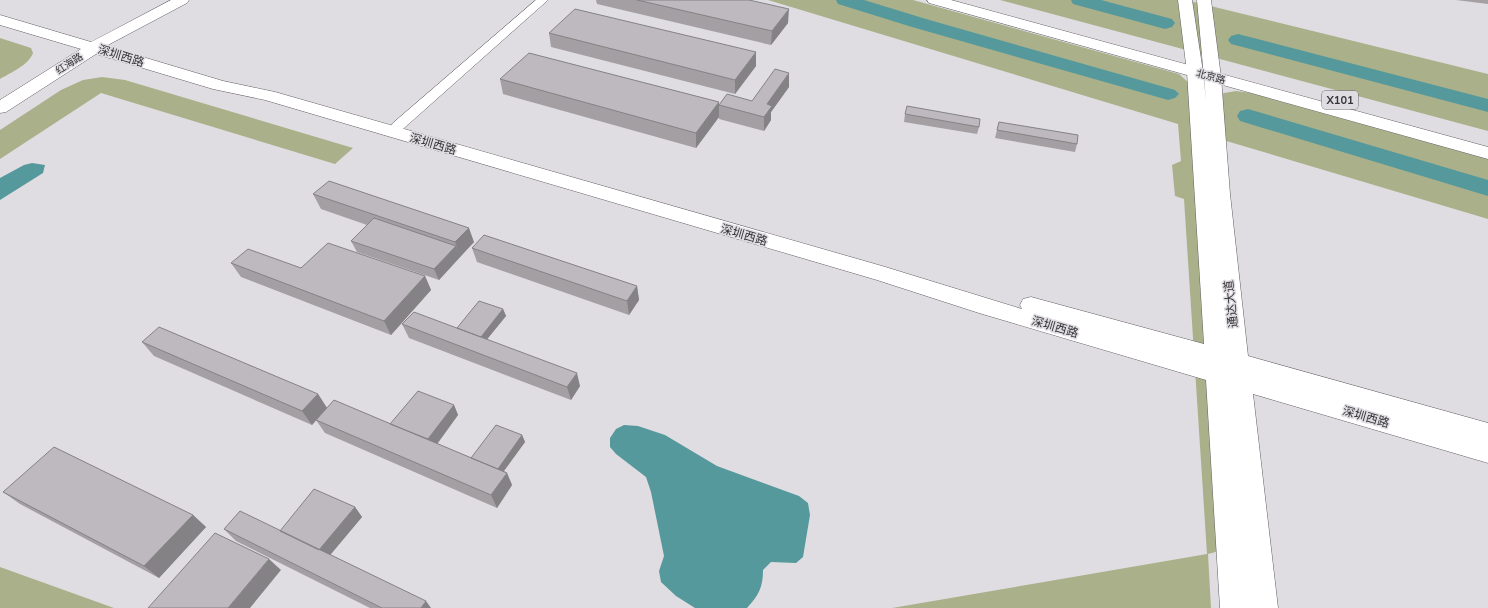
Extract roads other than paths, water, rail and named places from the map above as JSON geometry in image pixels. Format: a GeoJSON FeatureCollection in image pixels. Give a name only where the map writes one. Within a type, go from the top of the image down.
{"type":"FeatureCollection","features":[{"type":"Feature","properties":{"kind":"street","name":"红海路"},"geometry":{"type":"LineString","coordinates":[[0,94],[92,42],[161,0]]}},
{"type":"Feature","properties":{"kind":"street","name":"红海路"},"geometry":{"type":"LineString","coordinates":[[0,108],[92,42],[182,0]]}},
{"type":"Feature","properties":{"kind":"street"},"geometry":{"type":"LineString","coordinates":[[398,126],[544,0]]}},
{"type":"Feature","properties":{"kind":"street","name":"北京路"},"geometry":{"type":"LineString","coordinates":[[934,0],[1488,140]]}},
{"type":"Feature","properties":{"kind":"street","name":"北京路"},"geometry":{"type":"LineString","coordinates":[[972,0],[1488,153]]}},
{"type":"Feature","properties":{"kind":"street","name":"通达大道"},"geometry":{"type":"LineString","coordinates":[[1185,0],[1203,68],[1220,194],[1235,608]]}},
{"type":"Feature","properties":{"kind":"street","name":"通达大道"},"geometry":{"type":"LineString","coordinates":[[1203,68],[1204,0]]}},
{"type":"Feature","properties":{"kind":"street","name":"深圳西路"},"geometry":{"type":"LineString","coordinates":[[0,10],[219,85],[269,96],[875,272],[979,305],[1488,434]]}},
{"type":"Feature","properties":{"kind":"street","name":"深圳西路"},"geometry":{"type":"LineString","coordinates":[[0,20],[92,42],[398,126],[807,243],[1227,368],[1488,452]]}},
{"type":"Feature","properties":{"kind":"street","name":"通达大道"},"geometry":{"type":"LineString","coordinates":[[1227,368],[1262,608]]}},
{"type":"Feature","properties":{"kind":"water"},"geometry":{"type":"Polygon","coordinates":[[[32,163],[45,165],[43,173],[0,200],[0,178],[24,165],[32,163]]]}},
{"type":"Feature","properties":{"kind":"water"},"geometry":{"type":"Polygon","coordinates":[[[624,425],[638,426],[665,435],[717,466],[799,496],[808,503],[810,515],[803,557],[796,563],[771,562],[763,570],[760,590],[755,599],[747,608],[695,608],[676,596],[661,582],[659,571],[664,556],[651,492],[646,477],[616,454],[610,447],[610,438],[616,429],[624,425]]]}},
{"type":"Feature","properties":{"kind":"waterway"},"geometry":{"type":"LineString","coordinates":[[845,0],[919,23],[1168,94]]}},
{"type":"Feature","properties":{"kind":"waterway"},"geometry":{"type":"LineString","coordinates":[[1080,0],[1165,23]]}},
{"type":"Feature","properties":{"kind":"waterway"},"geometry":{"type":"LineString","coordinates":[[1238,40],[1488,106]]}},
{"type":"Feature","properties":{"kind":"waterway"},"geometry":{"type":"LineString","coordinates":[[1248,116],[1488,188]]}}]}
